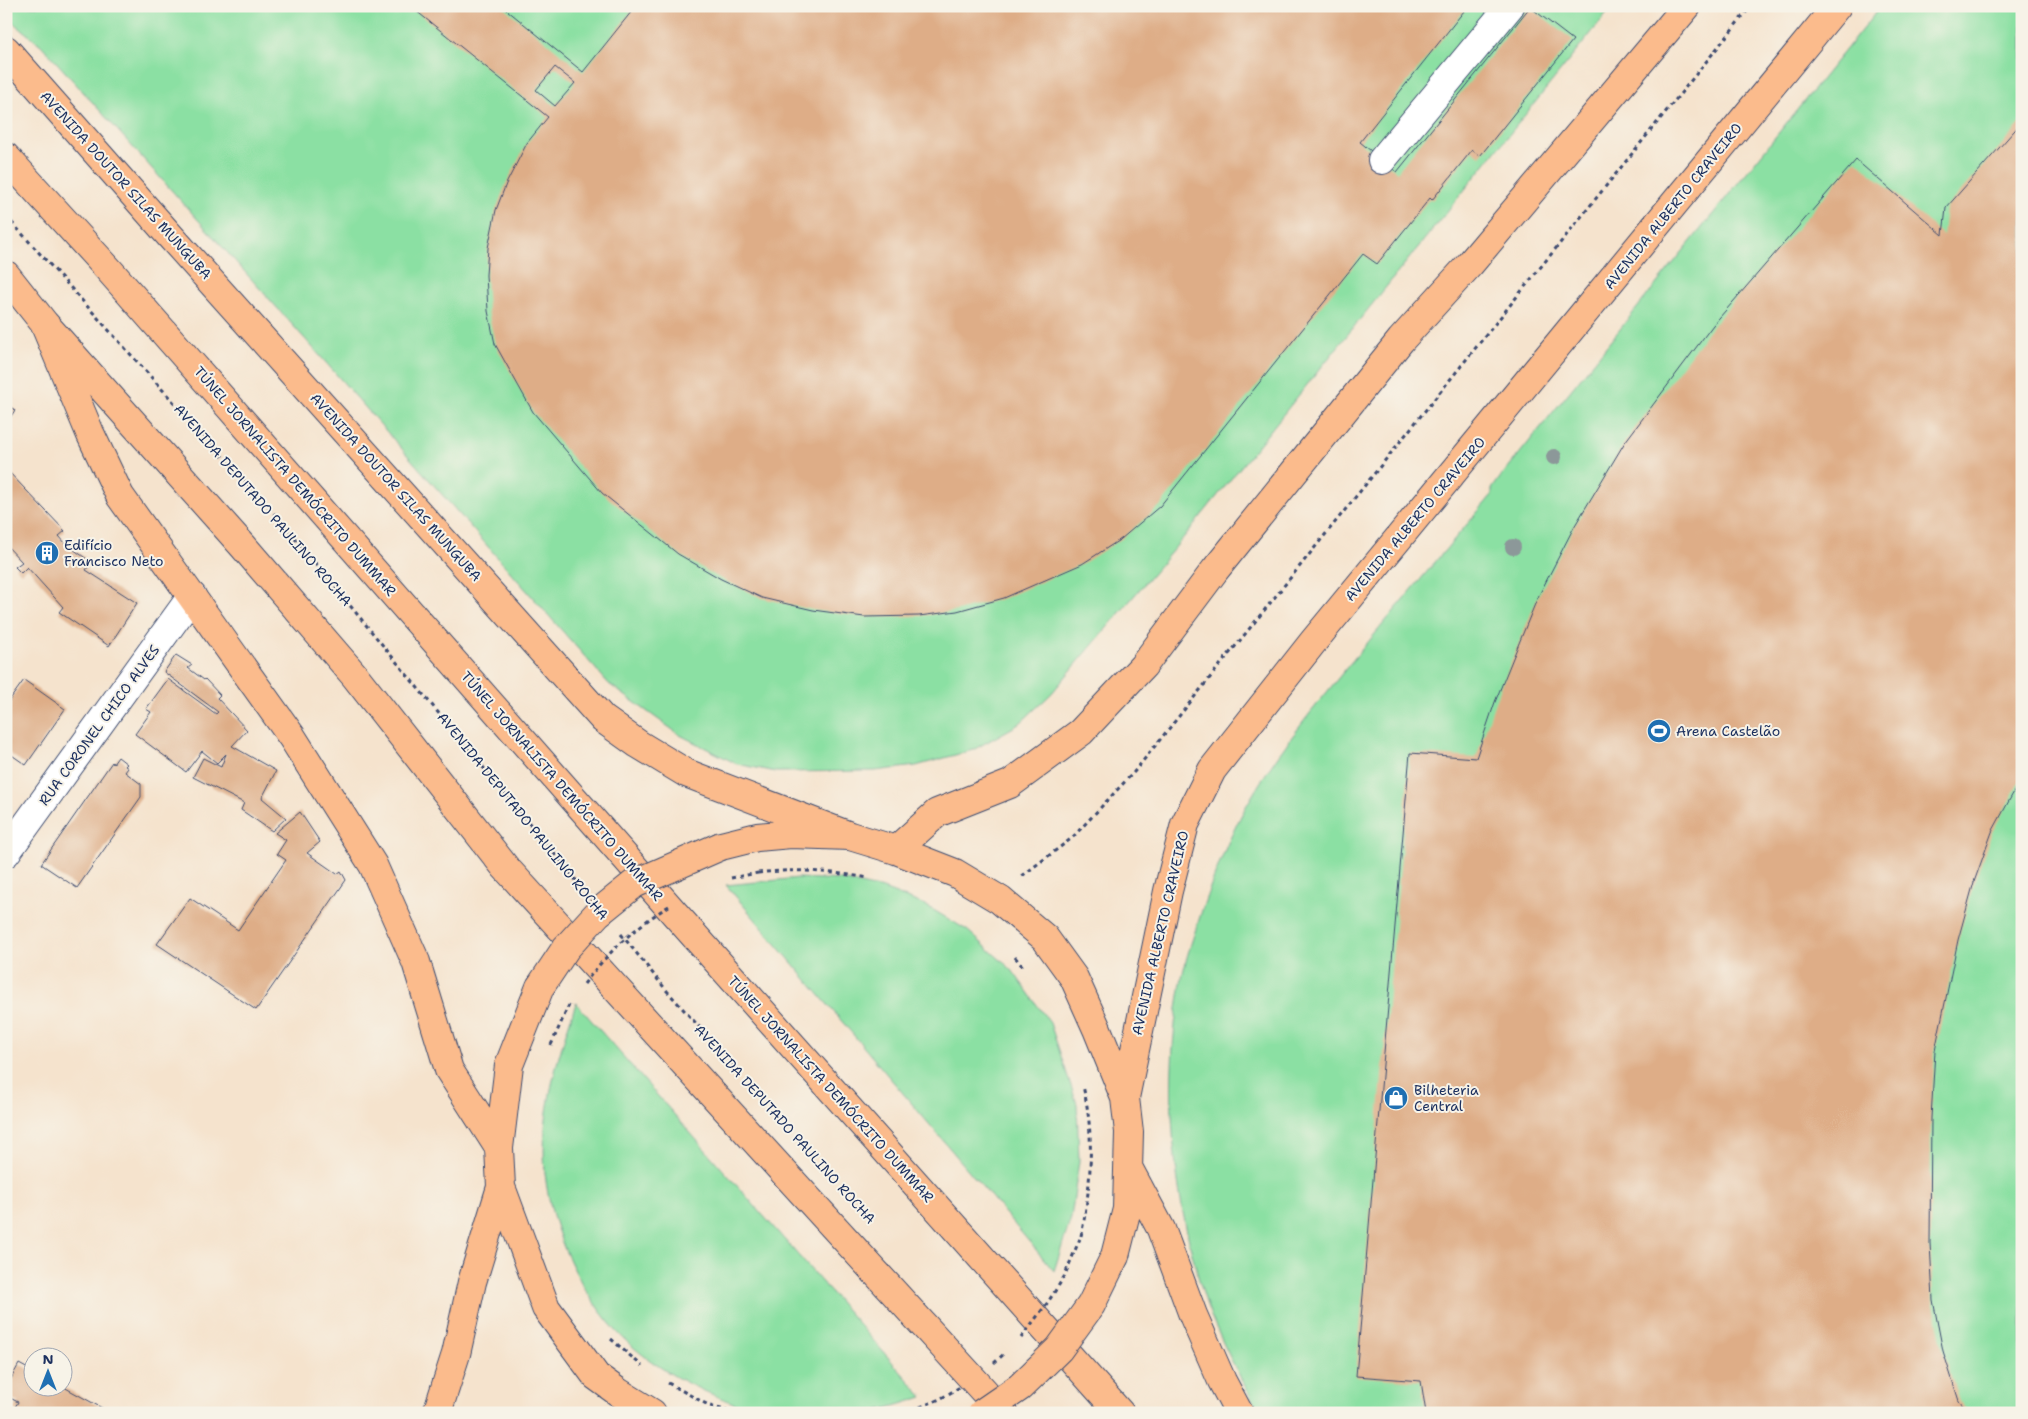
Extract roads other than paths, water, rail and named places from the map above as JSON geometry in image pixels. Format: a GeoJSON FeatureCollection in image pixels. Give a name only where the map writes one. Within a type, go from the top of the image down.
{"type":"FeatureCollection","features":[{"type":"Feature","properties":{"kind":"main road"},"geometry":{"type":"LineString","coordinates":[[896,850],[937,813],[1010,784],[1081,732],[1143,666],[1215,570],[1401,340],[1470,264],[1686,6]]}},
{"type":"Feature","properties":{"kind":"main road","name":"AVENIDA ALBERTO CRAVEIRO"},"geometry":{"type":"LineString","coordinates":[[1125,1098],[1168,891],[1185,824],[1212,770],[1313,642],[1837,6]]}},
{"type":"Feature","properties":{"kind":"main road","name":"AVENIDA DOUTOR SILAS MUNGUBA"},"geometry":{"type":"LineString","coordinates":[[6,50],[170,237],[474,573],[576,691],[603,719],[638,744],[686,773],[850,836]]}},
{"type":"Feature","properties":{"kind":"main road","name":"TÚNEL JORNALISTA DEMÓCRITO DUMMAR"},"geometry":{"type":"LineString","coordinates":[[6,157],[110,271],[676,915],[1120,1413]]}},
{"type":"Feature","properties":{"kind":"main road"},"geometry":{"type":"LineString","coordinates":[[6,275],[44,323],[243,546],[355,676],[505,867],[1004,1413]]}},
{"type":"Feature","properties":{"kind":"main road"},"geometry":{"type":"LineString","coordinates":[[44,323],[90,434],[120,496],[292,737],[374,865],[416,962],[449,1070],[499,1148]]}},
{"type":"Feature","properties":{"kind":"main road"},"geometry":{"type":"LineString","coordinates":[[652,1413],[596,1376],[546,1308],[501,1187],[499,1148],[509,1065],[540,987],[566,948],[598,913],[634,884],[722,846],[757,837],[790,834],[850,836],[896,850],[955,873],[1000,900],[1045,938],[1074,978],[1125,1098],[1129,1132],[1127,1209],[1114,1256],[1090,1305],[1059,1349],[1020,1387],[982,1413]]}},
{"type":"Feature","properties":{"kind":"main road"},"geometry":{"type":"LineString","coordinates":[[1129,1170],[1161,1229],[1193,1315],[1222,1381],[1239,1413]]}},
{"type":"Feature","properties":{"kind":"main road"},"geometry":{"type":"LineString","coordinates":[[437,1413],[456,1354],[472,1282],[501,1187]]}},
{"type":"Feature","properties":{"kind":"street"},"geometry":{"type":"LineString","coordinates":[[1382,160],[1510,6]]}},
{"type":"Feature","properties":{"kind":"street","name":"RUA CORONEL CHICO ALVES"},"geometry":{"type":"LineString","coordinates":[[6,853],[192,596]]}},
{"type":"Feature","properties":{"kind":"place","name":"Edifício Francisco Neto"},"geometry":{"type":"Point","coordinates":[47,553]}},
{"type":"Feature","properties":{"kind":"place","name":"Arena Castelão"},"geometry":{"type":"Point","coordinates":[1659,731]}},
{"type":"Feature","properties":{"kind":"place","name":"Bilheteria Central"},"geometry":{"type":"Point","coordinates":[1396,1098]}}]}
